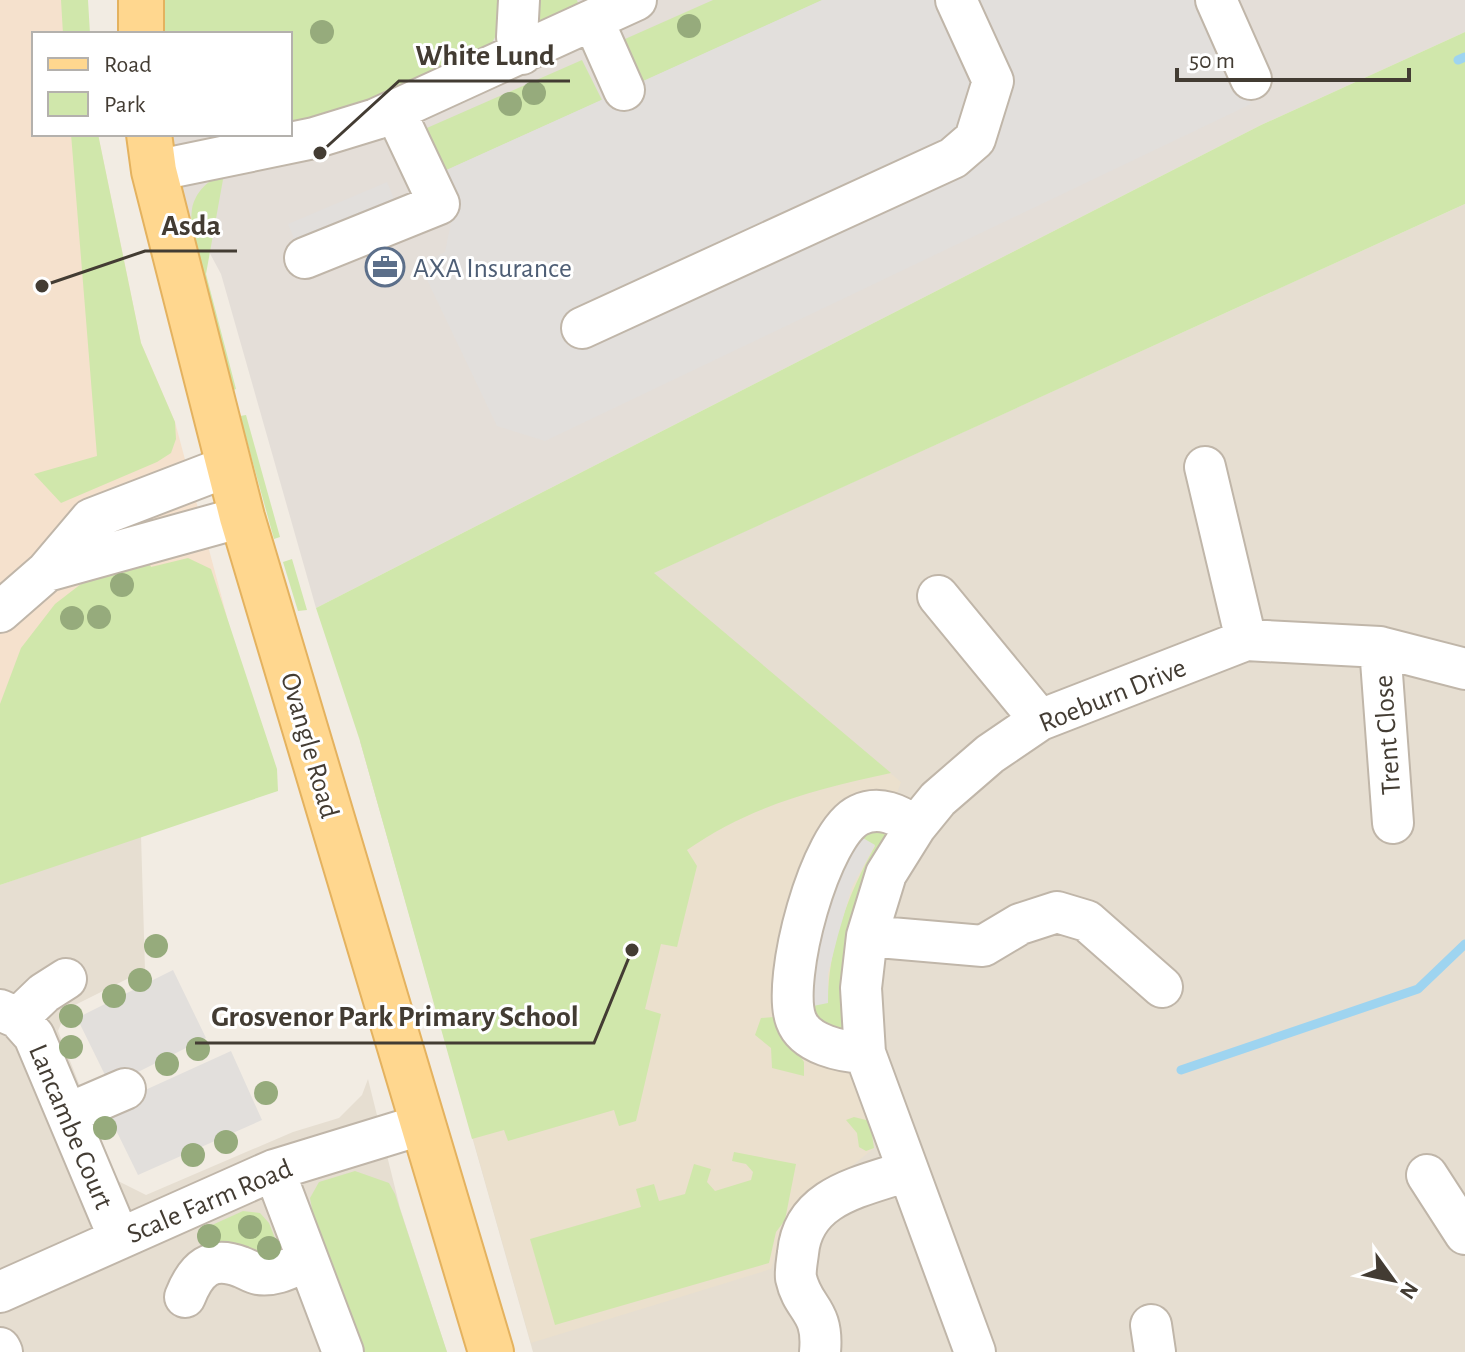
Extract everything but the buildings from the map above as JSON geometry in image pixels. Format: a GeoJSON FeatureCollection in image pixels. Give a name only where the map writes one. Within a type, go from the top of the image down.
{"type":"FeatureCollection","features":[{"type":"Feature","properties":{"kind":"main road"},"geometry":{"type":"LineString","coordinates":[[141,0],[141,32]]}},
{"type":"Feature","properties":{"kind":"main road","name":"Ovangle Road"},"geometry":{"type":"LineString","coordinates":[[151,152],[242,517],[491,1352]]}},
{"type":"Feature","properties":{"kind":"street"},"geometry":{"type":"LineString","coordinates":[[519,0],[517,37],[522,54]]}},
{"type":"Feature","properties":{"kind":"street"},"geometry":{"type":"LineString","coordinates":[[151,152],[314,138],[395,111],[636,0]]}},
{"type":"Feature","properties":{"kind":"street"},"geometry":{"type":"LineString","coordinates":[[582,328],[953,158],[975,139],[993,81],[956,0]]}},
{"type":"Feature","properties":{"kind":"street"},"geometry":{"type":"LineString","coordinates":[[1216,0],[1251,79]]}},
{"type":"Feature","properties":{"kind":"street"},"geometry":{"type":"LineString","coordinates":[[593,20],[624,90]]}},
{"type":"Feature","properties":{"kind":"street"},"geometry":{"type":"LineString","coordinates":[[305,258],[439,204],[395,111]]}},
{"type":"Feature","properties":{"kind":"street"},"geometry":{"type":"LineString","coordinates":[[0,612],[47,571],[91,519],[229,466]]}},
{"type":"Feature","properties":{"kind":"street"},"geometry":{"type":"LineString","coordinates":[[1205,467],[1246,640]]}},
{"type":"Feature","properties":{"kind":"street"},"geometry":{"type":"LineString","coordinates":[[47,571],[242,517]]}},
{"type":"Feature","properties":{"kind":"street"},"geometry":{"type":"LineString","coordinates":[[938,596],[1040,720]]}},
{"type":"Feature","properties":{"kind":"street","name":"Roeburn Drive"},"geometry":{"type":"LineString","coordinates":[[975,1352],[865,1053],[861,988],[867,936],[886,874],[916,826],[938,799],[990,754],[1040,720],[1246,640],[1380,647],[1465,669]]}},
{"type":"Feature","properties":{"kind":"street","name":"Trent Close"},"geometry":{"type":"LineString","coordinates":[[1380,647],[1393,823]]}},
{"type":"Feature","properties":{"kind":"street"},"geometry":{"type":"LineString","coordinates":[[865,1053],[846,1052],[811,1038],[796,1022],[792,983],[797,945],[826,861],[846,824],[872,811],[891,812],[916,826]]}},
{"type":"Feature","properties":{"kind":"street"},"geometry":{"type":"LineString","coordinates":[[867,936],[983,946],[1020,924],[1057,912],[1087,921],[1162,987]]}},
{"type":"Feature","properties":{"kind":"street","name":"Lancambe Court"},"geometry":{"type":"LineString","coordinates":[[66,979],[9,1014],[34,1036],[119,1238]]}},
{"type":"Feature","properties":{"kind":"street"},"geometry":{"type":"LineString","coordinates":[[67,1114],[125,1089]]}},
{"type":"Feature","properties":{"kind":"street","name":"Scale Farm Road"},"geometry":{"type":"LineString","coordinates":[[0,1292],[274,1170],[424,1124]]}},
{"type":"Feature","properties":{"kind":"street"},"geometry":{"type":"LineString","coordinates":[[274,1170],[343,1352]]}},
{"type":"Feature","properties":{"kind":"street"},"geometry":{"type":"LineString","coordinates":[[820,1352],[822,1328],[796,1278],[800,1231],[818,1207],[850,1191],[907,1171]]}},
{"type":"Feature","properties":{"kind":"street"},"geometry":{"type":"LineString","coordinates":[[1427,1175],[1465,1234]]}},
{"type":"Feature","properties":{"kind":"street"},"geometry":{"type":"LineString","coordinates":[[185,1297],[192,1278],[206,1264],[223,1261],[257,1274],[274,1274],[307,1261]]}},
{"type":"Feature","properties":{"kind":"shaded area"},"geometry":{"type":"Polygon","coordinates":[[[0,0],[84,0],[84,32],[32,32],[32,136],[98,136],[141,343],[175,422],[232,636],[0,755],[0,0]]]}},
{"type":"Feature","properties":{"kind":"shaded area"},"geometry":{"type":"Polygon","coordinates":[[[150,0],[1465,0],[1465,32],[1261,125],[316,608],[221,274],[177,192],[169,136],[292,136],[292,32],[155,32],[150,0]]]}},
{"type":"Feature","properties":{"kind":"shaded area"},"geometry":{"type":"Polygon","coordinates":[[[822,0],[1204,0],[1251,104],[545,441],[497,426],[420,265],[445,252],[455,203],[440,173],[822,0]]]}},
{"type":"Feature","properties":{"kind":"shaded area"},"geometry":{"type":"Polygon","coordinates":[[[387,182],[396,204],[297,246],[288,224],[387,182]]]}},
{"type":"Feature","properties":{"kind":"shaded area"},"geometry":{"type":"Polygon","coordinates":[[[1465,204],[1465,1352],[533,1352],[360,741],[653,573],[1465,204]]]}},
{"type":"Feature","properties":{"kind":"shaded area"},"geometry":{"type":"Polygon","coordinates":[[[653,573],[901,782],[848,930],[842,969],[846,1052],[861,1103],[870,1121],[874,1148],[801,1207],[782,1231],[771,1269],[531,1343],[360,741],[653,573]]]}},
{"type":"Feature","properties":{"kind":"shaded area"},"geometry":{"type":"Polygon","coordinates":[[[856,834],[875,845],[852,887],[828,974],[828,1003],[803,1008],[817,927],[856,834]]]}},
{"type":"Feature","properties":{"kind":"shaded area"},"geometry":{"type":"Polygon","coordinates":[[[141,835],[145,970],[67,1009],[58,1031],[118,1181],[146,1195],[293,1132],[339,1118],[362,1095],[368,1079],[400,1208],[447,1352],[0,1352],[0,885],[141,835]]]}},
{"type":"Feature","properties":{"kind":"shaded area"},"geometry":{"type":"Polygon","coordinates":[[[173,970],[206,1038],[134,1074],[143,1091],[231,1051],[262,1120],[138,1175],[113,1124],[105,1075],[77,1018],[173,970]]]}},
{"type":"Feature","properties":{"kind":"green space"},"geometry":{"type":"Polygon","coordinates":[[[61,0],[88,0],[90,32],[63,32],[61,0]]]}},
{"type":"Feature","properties":{"kind":"green space"},"geometry":{"type":"Polygon","coordinates":[[[163,0],[505,0],[500,26],[493,41],[457,67],[367,102],[292,123],[292,32],[164,32],[163,0]]]}},
{"type":"Feature","properties":{"kind":"green space"},"geometry":{"type":"Polygon","coordinates":[[[539,0],[577,0],[579,7],[541,23],[537,16],[539,0]]]}},
{"type":"Feature","properties":{"kind":"green space"},"geometry":{"type":"Polygon","coordinates":[[[713,0],[823,0],[635,85],[616,43],[713,0]]]}},
{"type":"Feature","properties":{"kind":"green space"},"geometry":{"type":"Polygon","coordinates":[[[1465,32],[1465,204],[654,573],[891,773],[784,801],[735,822],[687,850],[697,866],[677,947],[661,944],[645,1009],[661,1014],[636,1121],[619,1126],[614,1110],[508,1141],[504,1130],[472,1139],[360,741],[316,608],[1261,125],[1465,32]]]}},
{"type":"Feature","properties":{"kind":"green space"},"geometry":{"type":"Polygon","coordinates":[[[582,60],[602,100],[440,173],[420,131],[582,60]]]}},
{"type":"Feature","properties":{"kind":"green space"},"geometry":{"type":"Polygon","coordinates":[[[71,136],[98,136],[141,343],[175,422],[176,439],[171,453],[157,462],[61,503],[34,474],[97,456],[71,136]]]}},
{"type":"Feature","properties":{"kind":"green space"},"geometry":{"type":"Polygon","coordinates":[[[224,174],[206,274],[236,389],[231,391],[199,272],[192,226],[192,209],[199,192],[224,174]]]}},
{"type":"Feature","properties":{"kind":"green space"},"geometry":{"type":"Polygon","coordinates":[[[246,415],[280,537],[274,539],[240,416],[246,415]]]}},
{"type":"Feature","properties":{"kind":"green space"},"geometry":{"type":"Polygon","coordinates":[[[145,554],[151,567],[188,558],[211,569],[277,769],[278,791],[0,885],[0,704],[21,648],[55,604],[90,577],[145,554]]]}},
{"type":"Feature","properties":{"kind":"green space"},"geometry":{"type":"Polygon","coordinates":[[[292,559],[307,610],[298,611],[283,562],[292,559]]]}},
{"type":"Feature","properties":{"kind":"green space"},"geometry":{"type":"Polygon","coordinates":[[[884,826],[888,841],[862,885],[848,934],[842,985],[843,1036],[803,1008],[828,1002],[832,961],[841,921],[875,846],[856,834],[884,826]]]}},
{"type":"Feature","properties":{"kind":"green space"},"geometry":{"type":"Polygon","coordinates":[[[774,1017],[804,1062],[804,1076],[772,1068],[771,1048],[755,1035],[761,1018],[774,1017]]]}},
{"type":"Feature","properties":{"kind":"green space"},"geometry":{"type":"Polygon","coordinates":[[[854,1117],[870,1121],[874,1148],[866,1151],[859,1147],[857,1133],[846,1120],[854,1117]]]}},
{"type":"Feature","properties":{"kind":"green space"},"geometry":{"type":"Polygon","coordinates":[[[734,1152],[796,1164],[785,1220],[776,1232],[769,1263],[555,1325],[530,1239],[641,1207],[636,1189],[654,1184],[659,1201],[685,1194],[694,1164],[711,1169],[707,1182],[715,1191],[751,1180],[753,1172],[746,1164],[732,1161],[734,1152]]]}},
{"type":"Feature","properties":{"kind":"green space"},"geometry":{"type":"Polygon","coordinates":[[[355,1171],[389,1183],[395,1194],[447,1352],[359,1352],[304,1214],[312,1209],[310,1198],[319,1182],[355,1171]]]}},
{"type":"Feature","properties":{"kind":"green space"},"geometry":{"type":"Polygon","coordinates":[[[243,1211],[260,1213],[269,1223],[280,1251],[276,1258],[210,1248],[199,1238],[201,1230],[243,1211]]]}},
{"type":"Feature","properties":{"kind":"waterway"},"geometry":{"type":"LineString","coordinates":[[1458,60],[1465,57]]}},
{"type":"Feature","properties":{"kind":"waterway"},"geometry":{"type":"LineString","coordinates":[[1181,1070],[1418,989],[1465,944]]}},
{"type":"Feature","properties":{"kind":"place","name":"White Lund"},"geometry":{"type":"Point","coordinates":[320,153]}},
{"type":"Feature","properties":{"kind":"place","name":"AXA Insurance"},"geometry":{"type":"Point","coordinates":[385,267]}},
{"type":"Feature","properties":{"kind":"place","name":"Asda"},"geometry":{"type":"Point","coordinates":[42,286]}},
{"type":"Feature","properties":{"kind":"place","name":"Grosvenor Park Primary School"},"geometry":{"type":"Point","coordinates":[632,950]}}]}
